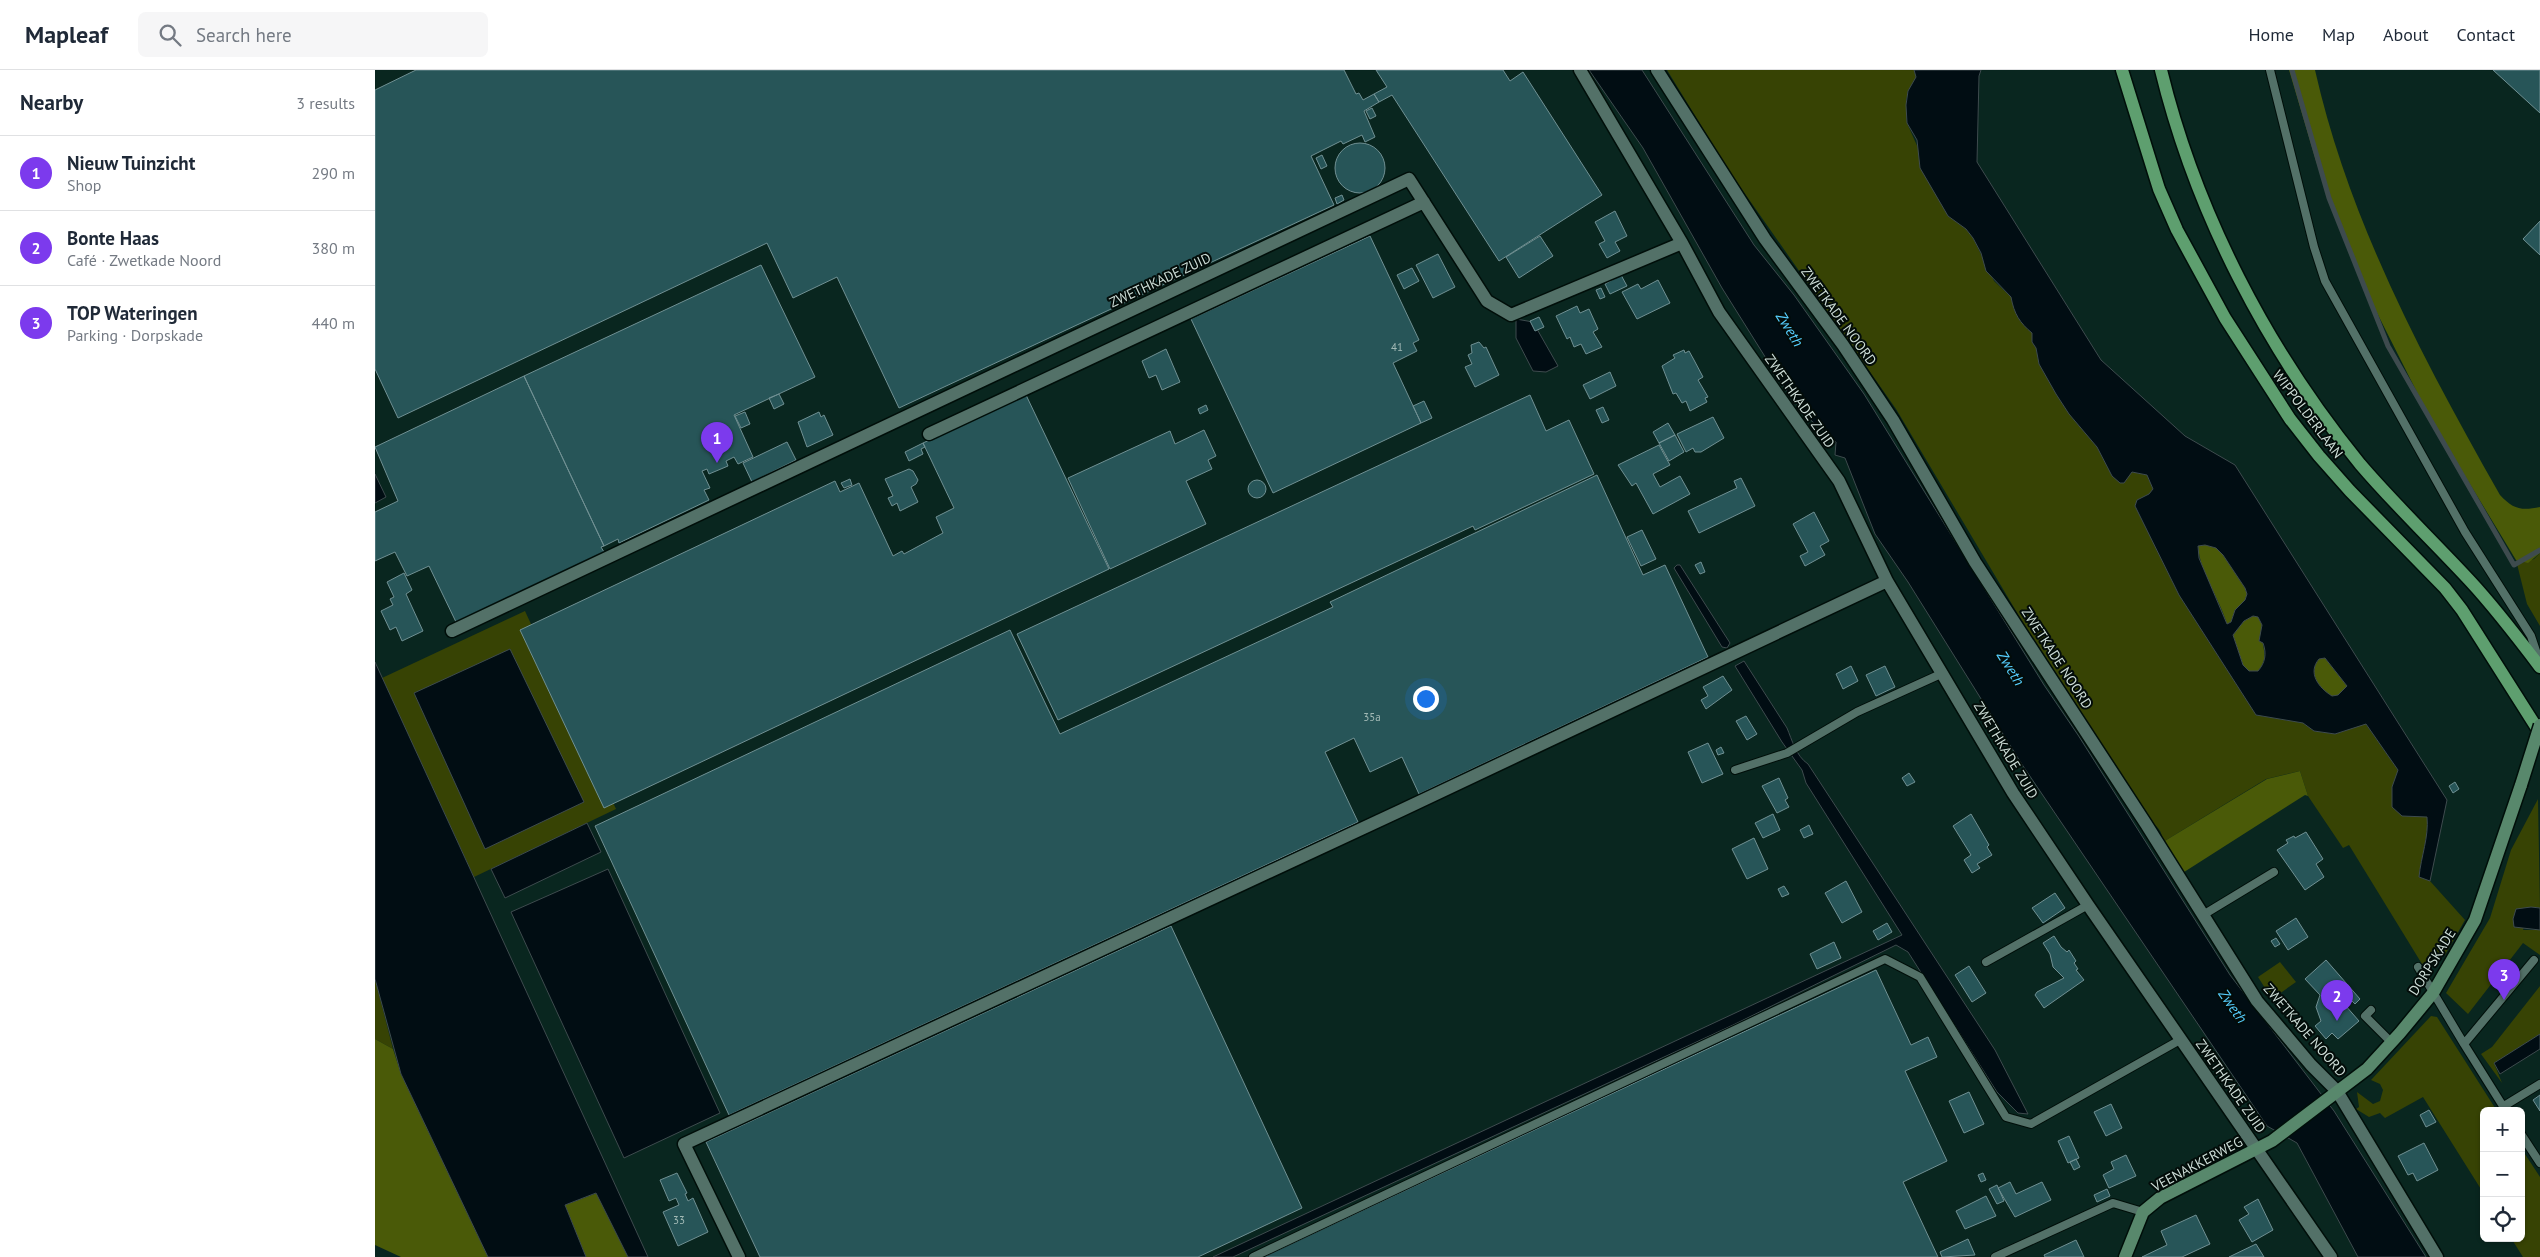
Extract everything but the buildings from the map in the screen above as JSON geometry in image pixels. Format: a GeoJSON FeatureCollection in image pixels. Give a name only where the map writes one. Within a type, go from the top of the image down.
{"type":"FeatureCollection","features":[{"type":"Feature","properties":{"kind":"main road","name":"WIPPOLDERLAAN"},"geometry":{"type":"LineString","coordinates":[[2122,70],[2147,155],[2177,230],[2229,326],[2290,419],[2319,456],[2350,491],[2445,588],[2462,610],[2540,733]]}},
{"type":"Feature","properties":{"kind":"main road","name":"WIPPOLDERLAAN"},"geometry":{"type":"LineString","coordinates":[[2161,70],[2187,157],[2207,210],[2262,321],[2309,395],[2360,463],[2473,584],[2540,667]]}},
{"type":"Feature","properties":{"kind":"street","name":"ZWETHKADE ZUID"},"geometry":{"type":"LineString","coordinates":[[1580,70],[1682,244],[1719,312],[1839,481],[1887,580],[2013,793],[2180,1040],[2331,1257]]}},
{"type":"Feature","properties":{"kind":"street","name":"ZWETKADE NOORD"},"geometry":{"type":"LineString","coordinates":[[1657,70],[1765,239],[1843,345],[1893,420],[1975,562],[2257,1001],[2333,1094],[2437,1257]]}},
{"type":"Feature","properties":{"kind":"street","name":"ZWETHKADE ZUID"},"geometry":{"type":"LineString","coordinates":[[452,631],[1409,179],[1487,302],[1511,315],[1682,244]]}},
{"type":"Feature","properties":{"kind":"street"},"geometry":{"type":"LineString","coordinates":[[929,434],[1424,202]]}},
{"type":"Feature","properties":{"kind":"street"},"geometry":{"type":"LineString","coordinates":[[739,1257],[685,1144],[1393,814],[1887,580]]}},
{"type":"Feature","properties":{"kind":"street","name":"DORPSKADE"},"geometry":{"type":"LineString","coordinates":[[2256,1150],[2272,1141],[2367,1069],[2392,1043],[2433,993],[2475,920],[2540,725]]}},
{"type":"Feature","properties":{"kind":"street","name":"VEENAKKERWEG"},"geometry":{"type":"LineString","coordinates":[[2143,1212],[2160,1198],[2256,1150]]}},
{"type":"Feature","properties":{"kind":"street"},"geometry":{"type":"LineString","coordinates":[[2125,1257],[2143,1212]]}},
{"type":"Feature","properties":{"kind":"lane"},"geometry":{"type":"LineString","coordinates":[[2270,70],[2314,247],[2325,281],[2465,532],[2531,636],[2540,662]]}},
{"type":"Feature","properties":{"kind":"lane"},"geometry":{"type":"LineString","coordinates":[[1735,770],[1787,754],[1857,712],[1943,673]]}},
{"type":"Feature","properties":{"kind":"lane"},"geometry":{"type":"LineString","coordinates":[[2203,915],[2274,872]]}},
{"type":"Feature","properties":{"kind":"lane"},"geometry":{"type":"LineString","coordinates":[[1985,962],[2088,905]]}},
{"type":"Feature","properties":{"kind":"lane"},"geometry":{"type":"LineString","coordinates":[[1253,1257],[1885,959],[1920,977],[2006,1117],[2031,1124],[2180,1040]]}},
{"type":"Feature","properties":{"kind":"lane"},"geometry":{"type":"LineString","coordinates":[[2464,1044],[2534,960]]}},
{"type":"Feature","properties":{"kind":"lane"},"geometry":{"type":"LineString","coordinates":[[2418,968],[2504,1107]]}},
{"type":"Feature","properties":{"kind":"lane"},"geometry":{"type":"LineString","coordinates":[[2371,1010],[2365,1016],[2392,1043]]}},
{"type":"Feature","properties":{"kind":"lane"},"geometry":{"type":"LineString","coordinates":[[2506,1107],[2540,1084]]}},
{"type":"Feature","properties":{"kind":"lane"},"geometry":{"type":"LineString","coordinates":[[2525,1140],[2540,1163]]}},
{"type":"Feature","properties":{"kind":"lane"},"geometry":{"type":"LineString","coordinates":[[1995,1257],[2113,1203],[2143,1212]]}},
{"type":"Feature","properties":{"kind":"green space"},"geometry":{"type":"Polygon","coordinates":[[[1667,70],[1914,70],[1916,77],[1908,91],[1906,101],[1907,123],[1948,216],[1966,229],[1973,238],[1994,281],[2011,297],[2025,325],[2032,333],[2032,342],[2036,348],[2039,364],[2069,414],[2097,447],[2112,476],[2132,472],[2147,475],[2153,489],[2150,494],[2137,500],[2135,506],[2179,595],[2256,715],[2303,723],[2314,731],[2335,734],[2365,723],[2398,770],[2392,788],[2402,816],[2427,816],[2427,831],[2419,877],[2430,881],[2465,920],[2445,955],[2422,964],[2349,845],[2343,848],[2308,796],[2300,771],[2266,779],[2163,842],[2159,829],[2147,821],[2044,658],[1896,409],[1729,171],[1667,70]]]}},
{"type":"Feature","properties":{"kind":"green space"},"geometry":{"type":"Polygon","coordinates":[[[2289,70],[2315,70],[2330,126],[2368,235],[2417,341],[2500,495],[2518,508],[2540,507],[2540,553],[2528,563],[2516,560],[2431,420],[2372,303],[2339,228],[2316,161],[2289,70]]]}},
{"type":"Feature","properties":{"kind":"green space"},"geometry":{"type":"Polygon","coordinates":[[[2205,544],[2216,548],[2223,555],[2247,594],[2245,600],[2235,610],[2231,622],[2227,624],[2199,556],[2198,546],[2205,544]]]}},
{"type":"Feature","properties":{"kind":"green space"},"geometry":{"type":"Polygon","coordinates":[[[2540,553],[2540,626],[2527,604],[2516,560],[2521,563],[2534,559],[2540,553]]]}},
{"type":"Feature","properties":{"kind":"green space"},"geometry":{"type":"Polygon","coordinates":[[[525,611],[616,809],[474,877],[382,678],[525,611]]]}},
{"type":"Feature","properties":{"kind":"green space"},"geometry":{"type":"Polygon","coordinates":[[[2253,616],[2258,617],[2262,625],[2264,659],[2258,671],[2249,671],[2243,665],[2233,635],[2244,621],[2253,616]]]}},
{"type":"Feature","properties":{"kind":"green space"},"geometry":{"type":"Polygon","coordinates":[[[2325,658],[2347,686],[2338,695],[2332,697],[2319,685],[2314,675],[2319,659],[2325,658]]]}},
{"type":"Feature","properties":{"kind":"green space"},"geometry":{"type":"Polygon","coordinates":[[[2300,771],[2308,796],[2305,795],[2181,874],[2163,842],[2267,779],[2300,771]]]}},
{"type":"Feature","properties":{"kind":"green space"},"geometry":{"type":"Polygon","coordinates":[[[2538,799],[2540,908],[2531,907],[2523,930],[2540,930],[2540,955],[2523,943],[2468,1014],[2446,993],[2490,918],[2511,850],[2538,799]]]}},
{"type":"Feature","properties":{"kind":"green space"},"geometry":{"type":"Polygon","coordinates":[[[2280,962],[2296,982],[2272,999],[2258,977],[2280,962]]]}},
{"type":"Feature","properties":{"kind":"green space"},"geometry":{"type":"Polygon","coordinates":[[[375,979],[393,1049],[375,1039],[375,979]]]}},
{"type":"Feature","properties":{"kind":"green space"},"geometry":{"type":"Polygon","coordinates":[[[2540,986],[2540,1034],[2494,1063],[2502,1083],[2481,1054],[2492,1047],[2540,986]]]}},
{"type":"Feature","properties":{"kind":"green space"},"geometry":{"type":"Polygon","coordinates":[[[2431,1016],[2437,1017],[2494,1107],[2480,1107],[2480,1188],[2423,1097],[2385,1118],[2380,1113],[2369,1117],[2356,1109],[2359,1107],[2357,1092],[2373,1104],[2380,1101],[2383,1090],[2380,1084],[2371,1080],[2431,1016]]]}},
{"type":"Feature","properties":{"kind":"green space"},"geometry":{"type":"Polygon","coordinates":[[[375,1039],[393,1049],[401,1074],[488,1257],[401,1257],[375,1245],[375,1039]]]}},
{"type":"Feature","properties":{"kind":"green space"},"geometry":{"type":"Polygon","coordinates":[[[2525,1154],[2540,1177],[2540,1257],[2523,1257],[2514,1242],[2525,1242],[2525,1154]]]}},
{"type":"Feature","properties":{"kind":"green space"},"geometry":{"type":"Polygon","coordinates":[[[597,1193],[628,1257],[586,1257],[565,1205],[597,1193]]]}},
{"type":"Feature","properties":{"kind":"water","name":"Zweth"},"geometry":{"type":"Polygon","coordinates":[[[1589,70],[1642,70],[1754,245],[1794,295],[1864,394],[2044,685],[2078,735],[2230,975],[2334,1111],[2426,1257],[2358,1257],[2297,1143],[2267,1126],[2023,766],[1908,582],[1875,534],[1845,458],[1835,455],[1836,442],[1806,416],[1784,387],[1722,288],[1643,148],[1589,70]]]}},
{"type":"Feature","properties":{"kind":"water"},"geometry":{"type":"Polygon","coordinates":[[[1914,70],[1981,70],[1979,76],[1977,162],[2101,360],[2185,436],[2235,465],[2447,800],[2430,881],[2419,877],[2427,832],[2427,817],[2402,816],[2392,807],[2392,787],[2398,770],[2366,724],[2335,734],[2314,731],[2303,723],[2256,715],[2179,595],[2135,506],[2137,500],[2149,494],[2153,489],[2147,475],[2132,472],[2124,483],[2120,483],[2112,476],[2097,447],[2069,414],[2039,364],[2036,348],[2032,342],[2032,333],[2018,318],[2011,297],[1986,271],[1981,253],[1973,238],[1966,229],[1948,216],[1920,168],[1917,140],[1907,123],[1906,105],[1908,91],[1916,77],[1914,70]],[[2205,545],[2198,546],[2199,558],[2227,624],[2231,622],[2235,610],[2245,600],[2247,594],[2223,555],[2216,548],[2205,545]],[[2253,616],[2244,621],[2233,635],[2243,665],[2249,671],[2258,671],[2264,662],[2265,655],[2263,643],[2259,641],[2262,625],[2258,617],[2253,616]],[[2325,658],[2319,659],[2314,670],[2316,680],[2327,693],[2332,696],[2338,695],[2347,686],[2325,658]]]}},
{"type":"Feature","properties":{"kind":"water"},"geometry":{"type":"Polygon","coordinates":[[[1516,319],[1533,322],[1558,366],[1546,372],[1533,371],[1516,338],[1516,319]]]}},
{"type":"Feature","properties":{"kind":"water"},"geometry":{"type":"Polygon","coordinates":[[[375,474],[386,497],[375,503],[375,474]]]}},
{"type":"Feature","properties":{"kind":"water"},"geometry":{"type":"Polygon","coordinates":[[[1680,565],[1730,643],[1727,648],[1722,647],[1674,568],[1680,565]]]}},
{"type":"Feature","properties":{"kind":"water"},"geometry":{"type":"Polygon","coordinates":[[[510,649],[584,802],[485,849],[414,693],[510,649]]]}},
{"type":"Feature","properties":{"kind":"water"},"geometry":{"type":"Polygon","coordinates":[[[1744,661],[1787,728],[1797,752],[1808,764],[1995,1050],[2028,1114],[2018,1113],[1997,1092],[1908,952],[1896,945],[1733,1025],[1233,1257],[1213,1257],[1902,935],[1806,783],[1802,770],[1782,742],[1735,666],[1744,661]]]}},
{"type":"Feature","properties":{"kind":"water"},"geometry":{"type":"Polygon","coordinates":[[[375,662],[648,1257],[628,1257],[596,1193],[565,1205],[586,1257],[488,1257],[401,1074],[375,979],[375,662]]]}},
{"type":"Feature","properties":{"kind":"water"},"geometry":{"type":"Polygon","coordinates":[[[587,823],[601,852],[505,898],[491,869],[587,823]]]}},
{"type":"Feature","properties":{"kind":"water"},"geometry":{"type":"Polygon","coordinates":[[[608,869],[720,1113],[624,1158],[511,912],[608,869]]]}},
{"type":"Feature","properties":{"kind":"water"},"geometry":{"type":"Polygon","coordinates":[[[2540,908],[2540,930],[2514,927],[2513,919],[2516,909],[2540,908]]]}},
{"type":"Feature","properties":{"kind":"water"},"geometry":{"type":"Polygon","coordinates":[[[2540,1034],[2540,1049],[2500,1074],[2494,1063],[2540,1034]]]}},
{"type":"Feature","properties":{"kind":"waterway"},"geometry":{"type":"LineString","coordinates":[[2292,70],[2329,198],[2388,346],[2514,565],[2540,550]]}},
{"type":"Feature","properties":{"kind":"place","name":"Nieuw Tuinzicht"},"geometry":{"type":"Point","coordinates":[717,463]}},
{"type":"Feature","properties":{"kind":"place","name":"TOP Wateringen"},"geometry":{"type":"Point","coordinates":[2504,1000]}},
{"type":"Feature","properties":{"kind":"place","name":"Bonte Haas"},"geometry":{"type":"Point","coordinates":[2337,1021]}}]}
